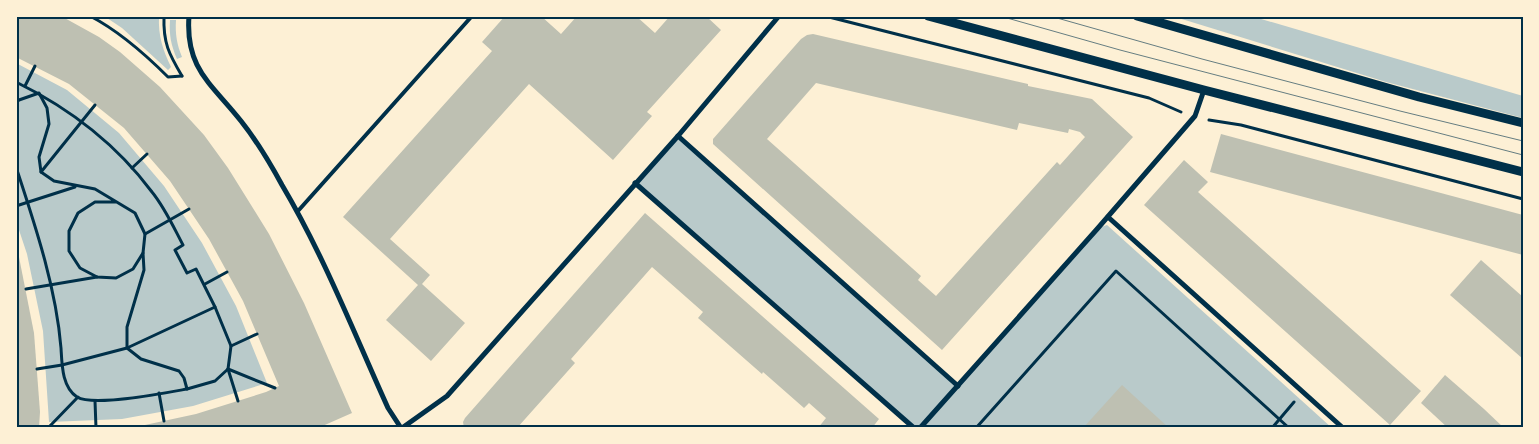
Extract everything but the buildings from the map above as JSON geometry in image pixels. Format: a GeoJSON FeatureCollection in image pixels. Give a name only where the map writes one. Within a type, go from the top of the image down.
{"type":"FeatureCollection","features":[{"type":"Feature","properties":{"kind":"street"},"geometry":{"type":"LineString","coordinates":[[189,16],[190,47],[201,74],[261,148],[298,211],[316,246],[388,408],[401,428],[448,396],[678,136],[779,16]]}},
{"type":"Feature","properties":{"kind":"street"},"geometry":{"type":"LineString","coordinates":[[928,16],[1204,90],[1523,172]]}},
{"type":"Feature","properties":{"kind":"street"},"geometry":{"type":"LineString","coordinates":[[1137,16],[1419,97],[1523,123]]}},
{"type":"Feature","properties":{"kind":"street"},"geometry":{"type":"LineString","coordinates":[[920,428],[1108,217],[1195,116],[1204,90]]}},
{"type":"Feature","properties":{"kind":"street"},"geometry":{"type":"LineString","coordinates":[[678,136],[958,386]]}},
{"type":"Feature","properties":{"kind":"street"},"geometry":{"type":"LineString","coordinates":[[635,183],[914,428]]}},
{"type":"Feature","properties":{"kind":"street"},"geometry":{"type":"LineString","coordinates":[[1108,217],[1342,428]]}},
{"type":"Feature","properties":{"kind":"lane"},"geometry":{"type":"LineString","coordinates":[[298,211],[472,16]]}},
{"type":"Feature","properties":{"kind":"path"},"geometry":{"type":"LineString","coordinates":[[90,16],[104,24],[148,57],[168,77],[201,74]]}},
{"type":"Feature","properties":{"kind":"path"},"geometry":{"type":"LineString","coordinates":[[164,16],[163,31],[167,48],[182,76]]}},
{"type":"Feature","properties":{"kind":"path"},"geometry":{"type":"LineString","coordinates":[[825,16],[1149,98],[1167,107],[1212,121],[1241,125],[1523,199]]}},
{"type":"Feature","properties":{"kind":"path"},"geometry":{"type":"LineString","coordinates":[[25,86],[35,66]]}},
{"type":"Feature","properties":{"kind":"path"},"geometry":{"type":"LineString","coordinates":[[16,82],[39,93],[111,145],[153,193],[183,245],[175,250],[187,273],[196,269],[205,284],[231,346],[228,368],[238,401]]}},
{"type":"Feature","properties":{"kind":"path"},"geometry":{"type":"LineString","coordinates":[[16,103],[19,100],[39,93]]}},
{"type":"Feature","properties":{"kind":"path"},"geometry":{"type":"LineString","coordinates":[[39,93],[47,108],[49,124],[39,156],[41,172],[54,181],[76,187],[95,189],[135,213],[145,234],[144,270],[127,327],[127,348],[140,359],[178,371],[184,378],[186,389]]}},
{"type":"Feature","properties":{"kind":"path"},"geometry":{"type":"LineString","coordinates":[[41,172],[95,105]]}},
{"type":"Feature","properties":{"kind":"path"},"geometry":{"type":"LineString","coordinates":[[132,168],[147,154]]}},
{"type":"Feature","properties":{"kind":"path"},"geometry":{"type":"LineString","coordinates":[[16,167],[50,285],[59,325],[62,365],[67,388],[78,397],[95,401],[186,389],[215,382],[228,368]]}},
{"type":"Feature","properties":{"kind":"path"},"geometry":{"type":"LineString","coordinates":[[16,206],[76,187]]}},
{"type":"Feature","properties":{"kind":"path"},"geometry":{"type":"LineString","coordinates":[[97,277],[80,268],[69,251],[69,230],[78,213],[84,209],[96,202],[116,202]]}},
{"type":"Feature","properties":{"kind":"path"},"geometry":{"type":"LineString","coordinates":[[145,234],[189,209]]}},
{"type":"Feature","properties":{"kind":"path"},"geometry":{"type":"LineString","coordinates":[[26,289],[97,277],[116,278],[133,269],[143,253]]}},
{"type":"Feature","properties":{"kind":"path"},"geometry":{"type":"LineString","coordinates":[[976,428],[1116,271],[1289,428]]}},
{"type":"Feature","properties":{"kind":"path"},"geometry":{"type":"LineString","coordinates":[[205,284],[227,272]]}},
{"type":"Feature","properties":{"kind":"path"},"geometry":{"type":"LineString","coordinates":[[37,369],[62,365],[127,348],[215,308]]}},
{"type":"Feature","properties":{"kind":"path"},"geometry":{"type":"LineString","coordinates":[[231,346],[257,334]]}},
{"type":"Feature","properties":{"kind":"path"},"geometry":{"type":"LineString","coordinates":[[228,368],[275,388]]}},
{"type":"Feature","properties":{"kind":"path"},"geometry":{"type":"LineString","coordinates":[[1272,428],[1303,392]]}},
{"type":"Feature","properties":{"kind":"path"},"geometry":{"type":"LineString","coordinates":[[159,393],[164,421]]}},
{"type":"Feature","properties":{"kind":"path"},"geometry":{"type":"LineString","coordinates":[[48,428],[78,397]]}},
{"type":"Feature","properties":{"kind":"path"},"geometry":{"type":"LineString","coordinates":[[95,401],[96,428]]}},
{"type":"Feature","properties":{"kind":"shaded area"},"geometry":{"type":"Polygon","coordinates":[[[104,16],[159,16],[159,30],[162,43],[171,67],[168,70],[122,28],[104,16]]]}},
{"type":"Feature","properties":{"kind":"shaded area"},"geometry":{"type":"Polygon","coordinates":[[[1172,16],[1251,16],[1523,96],[1523,118],[1386,82],[1172,16]]]}},
{"type":"Feature","properties":{"kind":"shaded area"},"geometry":{"type":"Polygon","coordinates":[[[170,20],[176,20],[177,39],[182,57],[177,59],[171,40],[170,20]]]}},
{"type":"Feature","properties":{"kind":"shaded area"},"geometry":{"type":"Polygon","coordinates":[[[16,63],[67,90],[119,133],[164,186],[202,243],[236,306],[267,383],[193,406],[122,419],[49,422],[43,331],[27,254],[16,221],[16,63]]]}},
{"type":"Feature","properties":{"kind":"shaded area"},"geometry":{"type":"Polygon","coordinates":[[[678,136],[958,386],[1098,228],[1107,225],[1332,428],[914,428],[635,183],[678,136]]]}},
{"type":"Feature","properties":{"kind":"tram line"},"geometry":{"type":"LineString","coordinates":[[1000,16],[1120,50],[1523,155]]}},
{"type":"Feature","properties":{"kind":"tram line"},"geometry":{"type":"LineString","coordinates":[[1050,16],[1202,59],[1523,141]]}}]}
